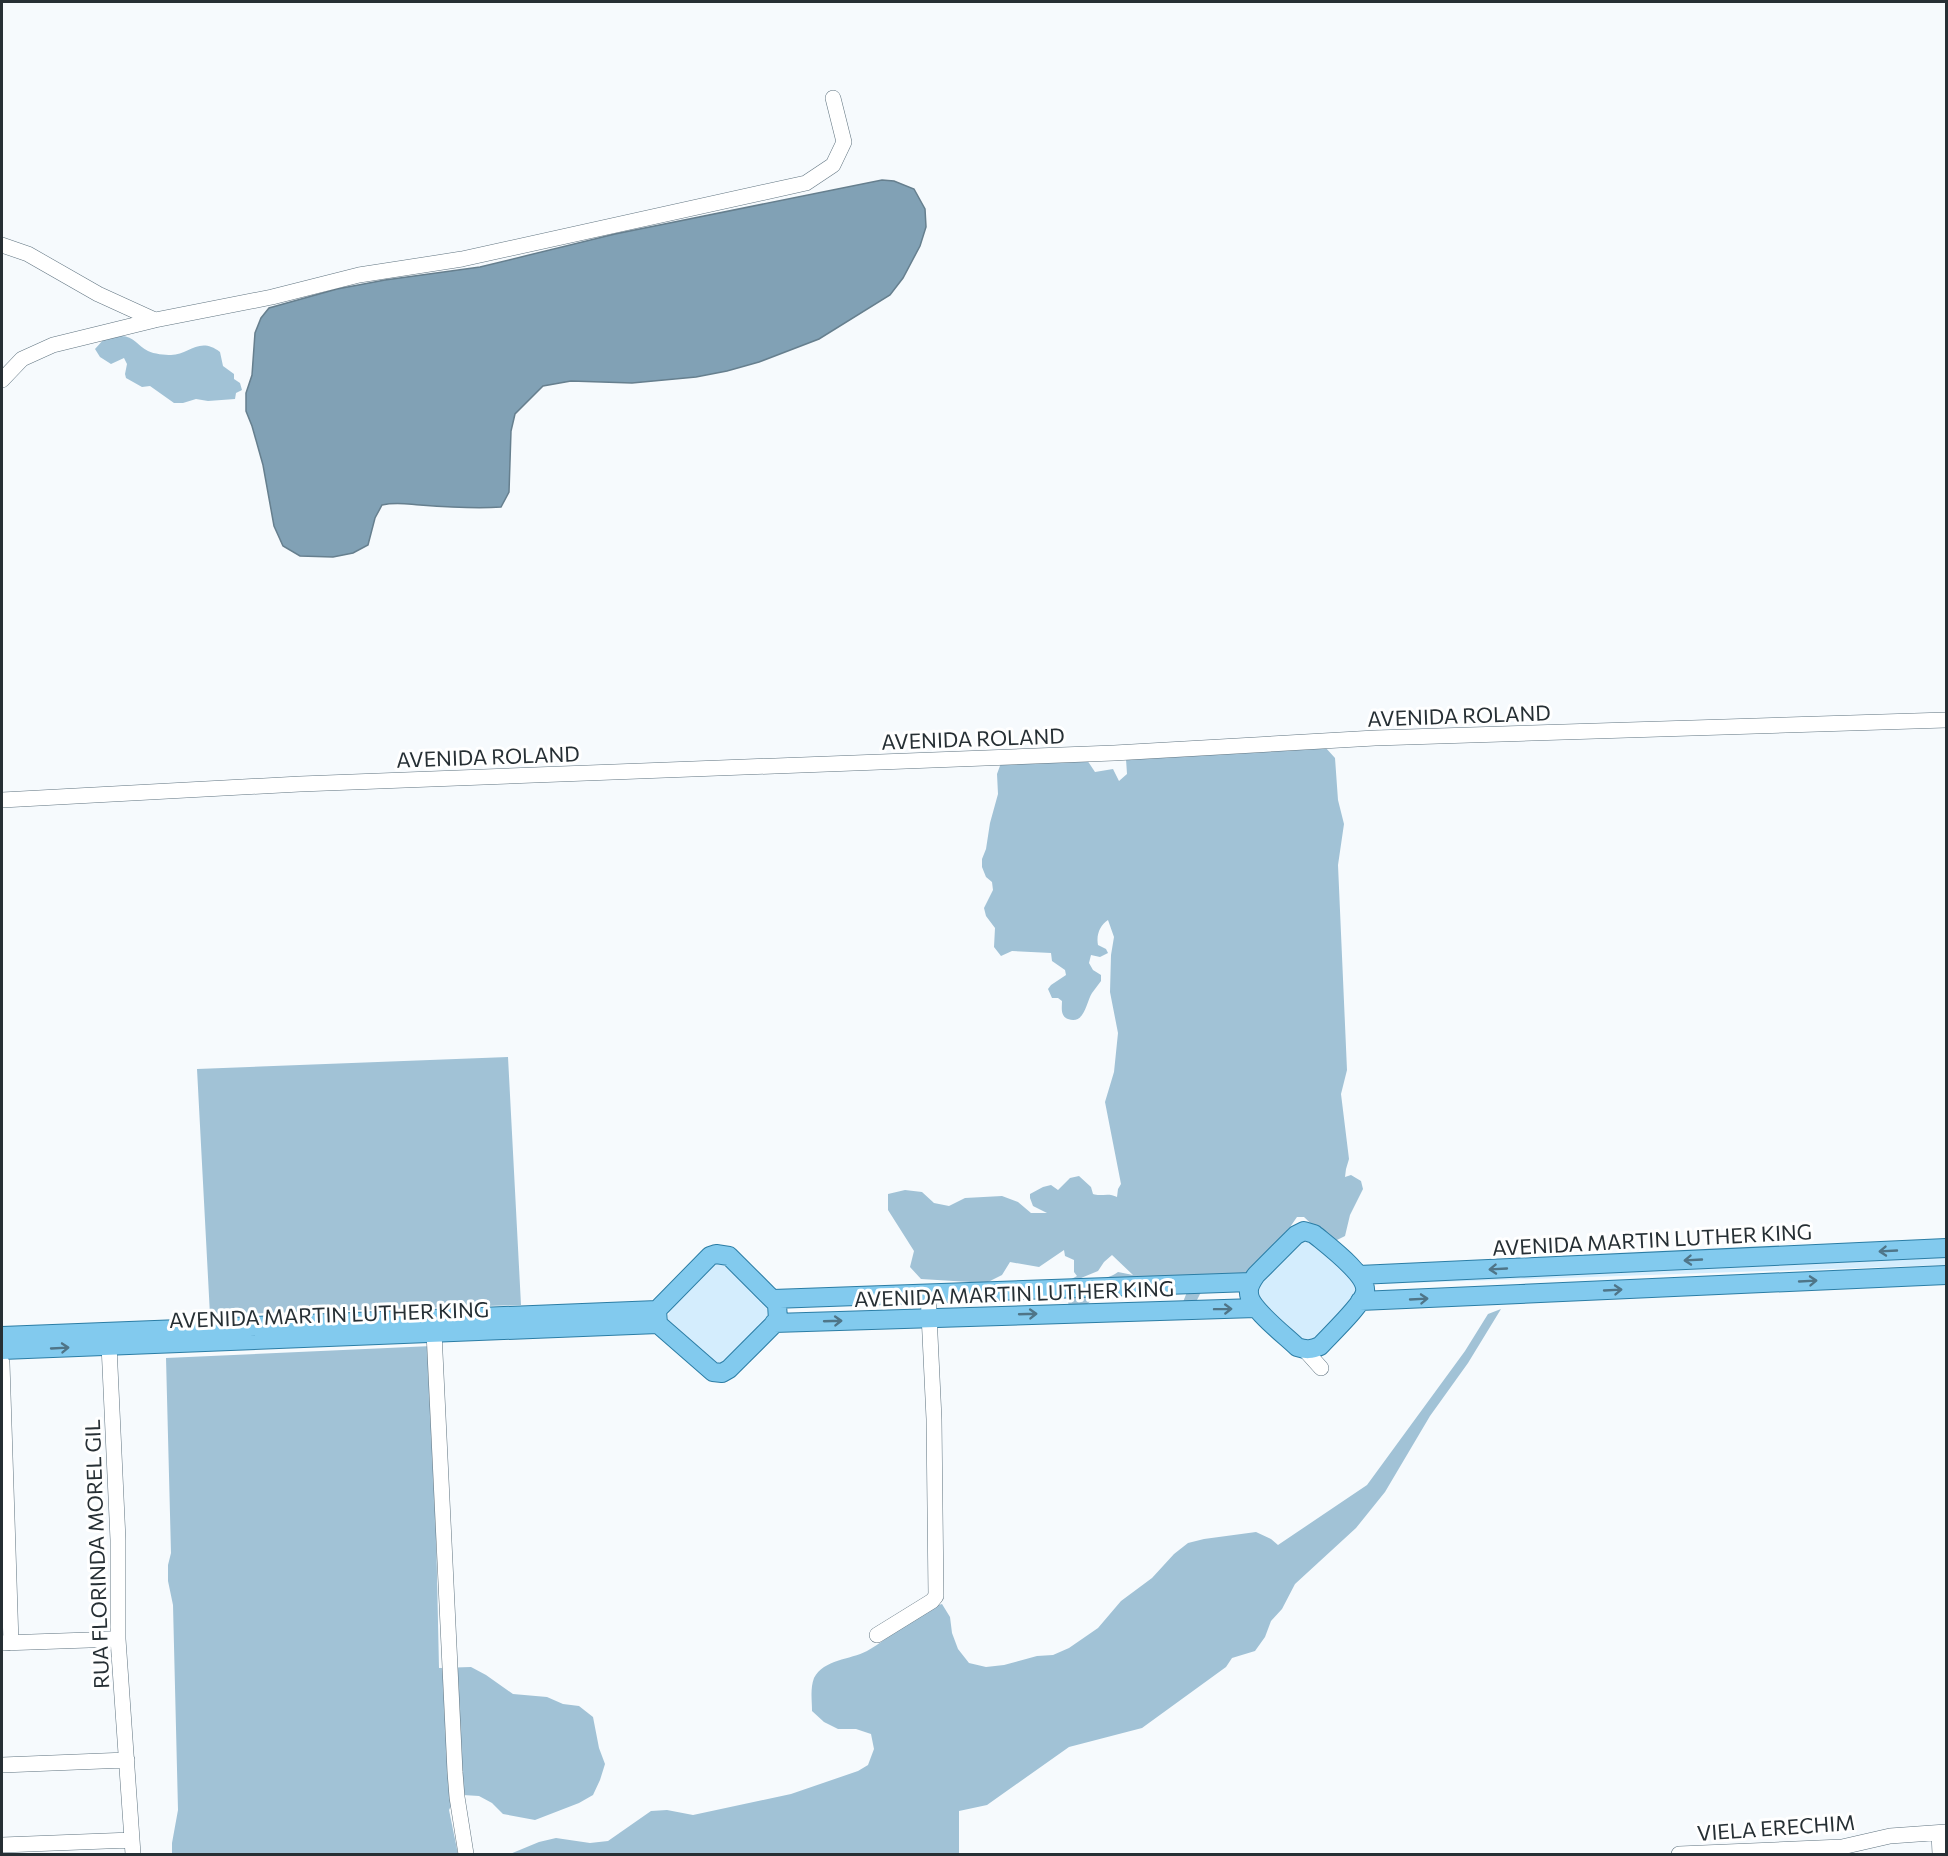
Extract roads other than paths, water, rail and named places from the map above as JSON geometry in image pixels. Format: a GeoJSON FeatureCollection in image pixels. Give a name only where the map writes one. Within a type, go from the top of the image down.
{"type":"FeatureCollection","features":[{"type":"Feature","properties":{"kind":"main road"},"geometry":{"type":"LineString","coordinates":[[1305,1231],[1314,1234],[1359,1275],[1365,1291],[1360,1301],[1320,1346],[1311,1350],[1298,1347],[1256,1308],[1250,1299],[1251,1282],[1296,1235],[1305,1231]]}},
{"type":"Feature","properties":{"kind":"main road","name":"AVENIDA MARTIN LUTHER KING"},"geometry":{"type":"LineString","coordinates":[[1359,1275],[1947,1248]]}},
{"type":"Feature","properties":{"kind":"main road"},"geometry":{"type":"LineString","coordinates":[[716,1254],[729,1256],[773,1299],[779,1311],[778,1320],[729,1369],[722,1373],[713,1372],[658,1317],[710,1256],[716,1254]]}},
{"type":"Feature","properties":{"kind":"main road"},"geometry":{"type":"LineString","coordinates":[[1360,1301],[1947,1275]]}},
{"type":"Feature","properties":{"kind":"main road","name":"AVENIDA MARTIN LUTHER KING"},"geometry":{"type":"LineString","coordinates":[[773,1299],[1251,1282]]}},
{"type":"Feature","properties":{"kind":"main road"},"geometry":{"type":"LineString","coordinates":[[1093,1288],[1094,1312]]}},
{"type":"Feature","properties":{"kind":"main road","name":"AVENIDA MARTIN LUTHER KING"},"geometry":{"type":"LineString","coordinates":[[774,1323],[1256,1308]]}},
{"type":"Feature","properties":{"kind":"main road","name":"AVENIDA MARTIN LUTHER KING"},"geometry":{"type":"LineString","coordinates":[[2,1350],[434,1332],[658,1317]]}},
{"type":"Feature","properties":{"kind":"main road","name":"AVENIDA MARTIN LUTHER KING"},"geometry":{"type":"LineString","coordinates":[[2,1336],[658,1317]]}},
{"type":"Feature","properties":{"kind":"street"},"geometry":{"type":"LineString","coordinates":[[2,380],[22,359],[53,345],[155,320],[272,297],[359,275],[474,256],[807,183],[833,165],[844,142],[833,98]]}},
{"type":"Feature","properties":{"kind":"street"},"geometry":{"type":"LineString","coordinates":[[2,244],[44,261],[78,284],[155,320]]}},
{"type":"Feature","properties":{"kind":"street","name":"AVENIDA ROLAND"},"geometry":{"type":"LineString","coordinates":[[2,800],[300,784],[1114,753],[1376,738],[1947,720]]}},
{"type":"Feature","properties":{"kind":"street"},"geometry":{"type":"LineString","coordinates":[[878,1635],[932,1601],[936,1596],[934,1419],[928,1293]]}},
{"type":"Feature","properties":{"kind":"street"},"geometry":{"type":"LineString","coordinates":[[434,1332],[455,1772],[466,1854]]}},
{"type":"Feature","properties":{"kind":"street","name":"RUA FLORINDA MOREL GIL"},"geometry":{"type":"LineString","coordinates":[[109,1345],[118,1540],[118,1639],[133,1847]]}},
{"type":"Feature","properties":{"kind":"street"},"geometry":{"type":"LineString","coordinates":[[1305,1350],[1322,1368]]}},
{"type":"Feature","properties":{"kind":"street"},"geometry":{"type":"LineString","coordinates":[[2,1363],[6,1643],[118,1639]]}},
{"type":"Feature","properties":{"kind":"street"},"geometry":{"type":"LineString","coordinates":[[2,1765],[127,1760]]}},
{"type":"Feature","properties":{"kind":"street"},"geometry":{"type":"LineString","coordinates":[[1940,1854],[1943,1833]]}},
{"type":"Feature","properties":{"kind":"street","name":"VIELA ERECHIM"},"geometry":{"type":"LineString","coordinates":[[1679,1854],[1842,1847],[1890,1836],[1943,1833]]}},
{"type":"Feature","properties":{"kind":"street"},"geometry":{"type":"LineString","coordinates":[[2,1845],[133,1847]]}}]}
